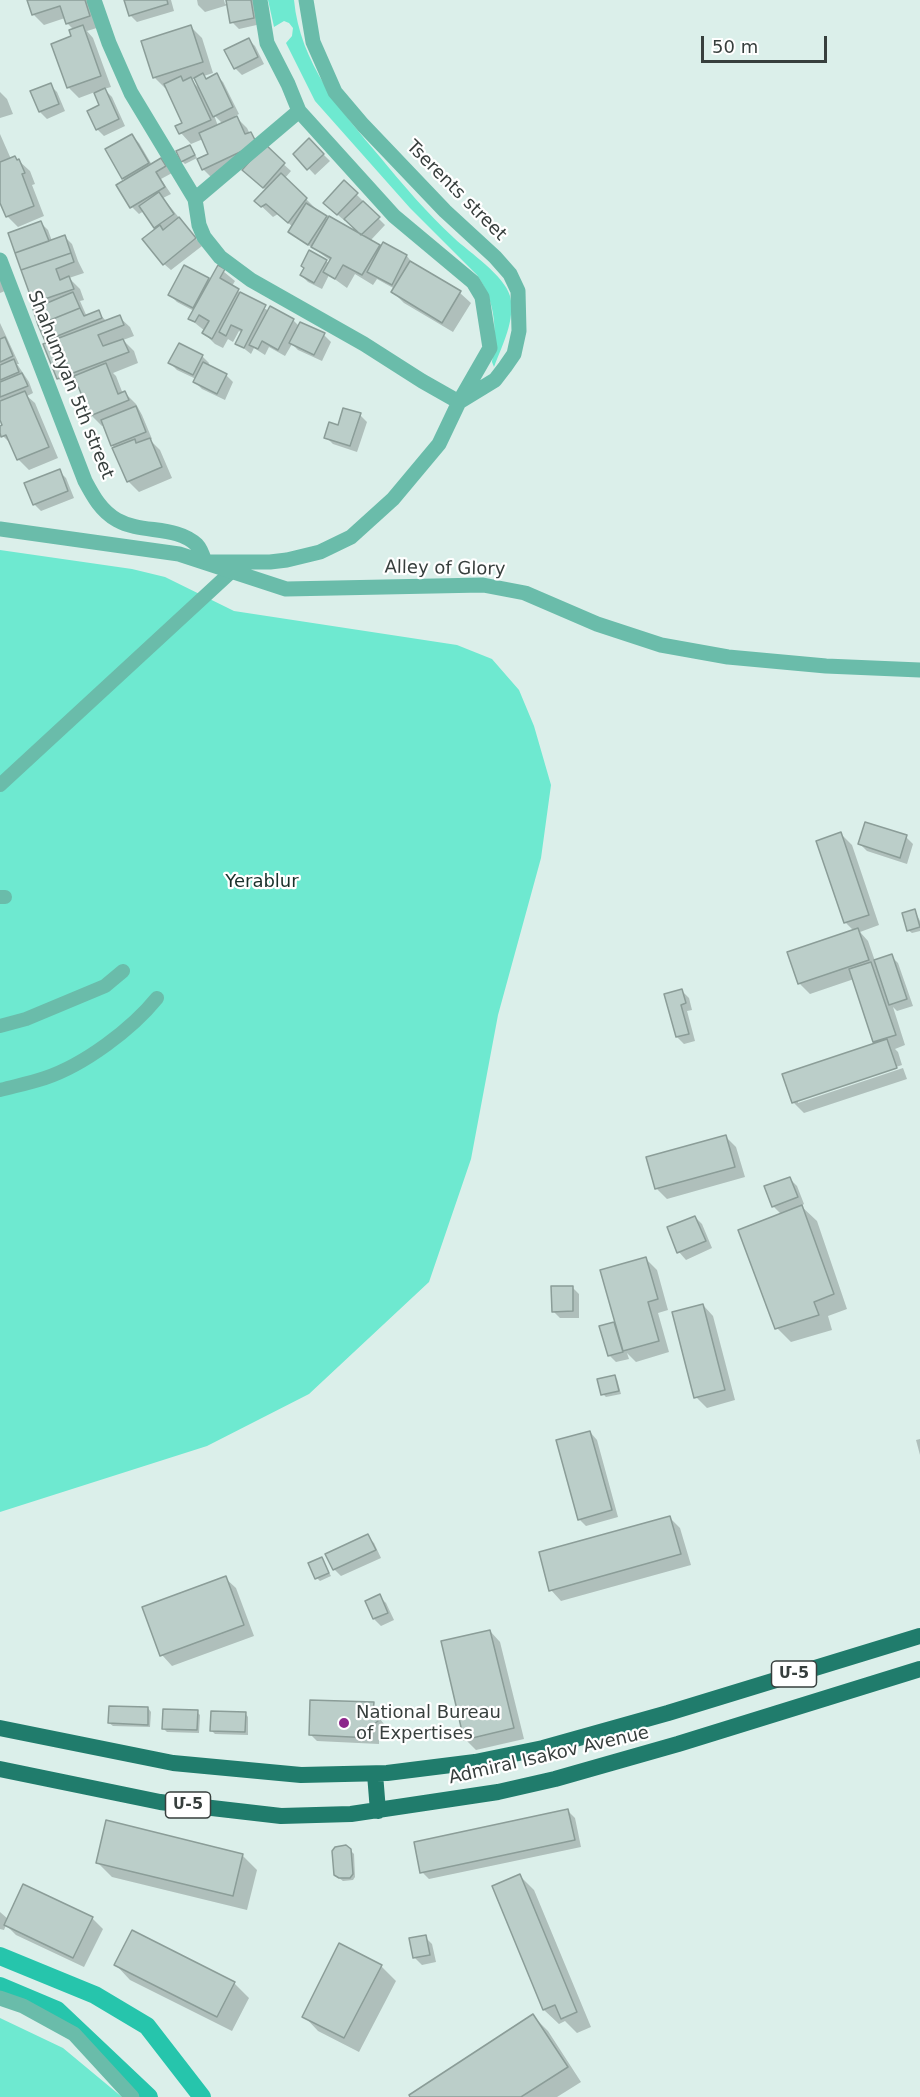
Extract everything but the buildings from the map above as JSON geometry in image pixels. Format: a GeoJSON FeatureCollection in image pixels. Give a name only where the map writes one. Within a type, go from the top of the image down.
{"type":"FeatureCollection","features":[{"type":"Feature","properties":{"kind":"highway","name":"Admiral Isakov Avenue"},"geometry":{"type":"LineString","coordinates":[[0,1728],[173,1763],[301,1775],[375,1774],[475,1762],[543,1748],[668,1713],[920,1636]]}},
{"type":"Feature","properties":{"kind":"highway","name":"Admiral Isakov Avenue"},"geometry":{"type":"LineString","coordinates":[[0,1769],[160,1802],[281,1816],[351,1814],[498,1792],[555,1779],[678,1744],[920,1669]]}},
{"type":"Feature","properties":{"kind":"highway"},"geometry":{"type":"LineString","coordinates":[[375,1774],[378,1811]]}},
{"type":"Feature","properties":{"kind":"street"},"geometry":{"type":"LineString","coordinates":[[94,0],[109,43],[131,93],[195,199],[204,237],[220,257],[251,280],[364,344],[459,402]]}},
{"type":"Feature","properties":{"kind":"street"},"geometry":{"type":"LineString","coordinates":[[205,562],[286,560],[320,552],[351,537],[393,499],[439,444],[459,402],[490,348],[482,297],[473,282],[394,216],[298,111],[288,84],[267,43],[260,0]]}},
{"type":"Feature","properties":{"kind":"street","name":"Tserents street"},"geometry":{"type":"LineString","coordinates":[[306,0],[313,42],[335,92],[363,125],[445,211],[495,257],[510,274],[518,291],[519,331],[514,354],[495,380],[459,402]]}},
{"type":"Feature","properties":{"kind":"street"},"geometry":{"type":"LineString","coordinates":[[195,199],[298,111]]}},
{"type":"Feature","properties":{"kind":"street","name":"Shahumyan 5th street"},"geometry":{"type":"LineString","coordinates":[[0,260],[85,481],[99,506],[116,519],[132,527],[184,536],[199,546],[205,562]]}},
{"type":"Feature","properties":{"kind":"street","name":"Alley of Glory"},"geometry":{"type":"LineString","coordinates":[[0,529],[179,554],[286,589],[483,585],[504,588],[525,593],[597,624],[661,645],[739,658],[826,666],[920,670]]}},
{"type":"Feature","properties":{"kind":"street"},"geometry":{"type":"LineString","coordinates":[[0,785],[231,572]]}},
{"type":"Feature","properties":{"kind":"street"},"geometry":{"type":"LineString","coordinates":[[0,1026],[26,1019],[105,986],[123,971]]}},
{"type":"Feature","properties":{"kind":"street"},"geometry":{"type":"LineString","coordinates":[[0,1090],[46,1078],[79,1063],[141,1018],[157,998]]}},
{"type":"Feature","properties":{"kind":"street"},"geometry":{"type":"LineString","coordinates":[[0,1998],[23,2006],[74,2034],[132,2097]]}},
{"type":"Feature","properties":{"kind":"green space"},"geometry":{"type":"Polygon","coordinates":[[[268,0],[294,0],[304,45],[337,104],[425,209],[454,238],[494,272],[507,288],[511,305],[510,323],[494,367],[492,362],[494,317],[488,295],[477,275],[410,208],[315,101],[286,43],[292,36],[293,28],[284,21],[274,27],[268,0]]]}},
{"type":"Feature","properties":{"kind":"green space","name":"Yerablur"},"geometry":{"type":"Polygon","coordinates":[[[0,550],[132,569],[165,577],[234,611],[457,645],[492,659],[519,690],[534,726],[551,785],[541,858],[498,1015],[471,1159],[429,1282],[309,1394],[207,1446],[0,1512],[0,550]]]}},
{"type":"Feature","properties":{"kind":"green space"},"geometry":{"type":"Polygon","coordinates":[[[0,2018],[63,2048],[122,2097],[0,2097],[0,2018]]]}},
{"type":"Feature","properties":{"kind":"waterway"},"geometry":{"type":"LineString","coordinates":[[0,1956],[95,1995],[147,2026],[202,2097]]}},
{"type":"Feature","properties":{"kind":"waterway"},"geometry":{"type":"LineString","coordinates":[[0,1986],[57,2010],[149,2097]]}},
{"type":"Feature","properties":{"kind":"place","name":"National Bureau of Expertises"},"geometry":{"type":"Point","coordinates":[344,1723]}}]}
